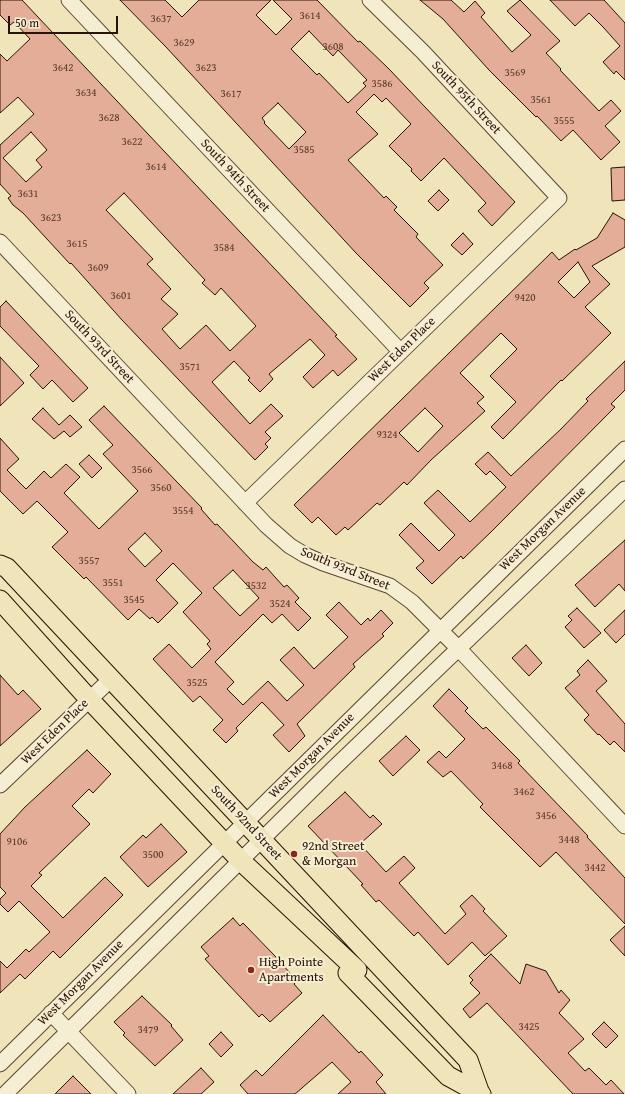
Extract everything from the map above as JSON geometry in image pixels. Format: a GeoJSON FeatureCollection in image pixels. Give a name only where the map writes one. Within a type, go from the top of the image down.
{"type":"FeatureCollection","features":[{"type":"Feature","properties":{"kind":"main road","name":"South 92nd Street"},"geometry":{"type":"LineString","coordinates":[[0,565],[7,568],[468,1060],[480,1093]]}},
{"type":"Feature","properties":{"kind":"main road","name":"South 92nd Street"},"geometry":{"type":"LineString","coordinates":[[0,600],[89,699],[241,861],[357,970],[348,973],[448,1076],[480,1093]]}},
{"type":"Feature","properties":{"kind":"street","name":"South 94th Street"},"geometry":{"type":"LineString","coordinates":[[69,0],[400,351]]}},
{"type":"Feature","properties":{"kind":"street","name":"South 95th Street"},"geometry":{"type":"LineString","coordinates":[[370,0],[423,52],[559,198]]}},
{"type":"Feature","properties":{"kind":"street","name":"West Eden Place"},"geometry":{"type":"LineString","coordinates":[[245,504],[400,351],[559,198]]}},
{"type":"Feature","properties":{"kind":"street","name":"South 93rd Street"},"geometry":{"type":"LineString","coordinates":[[0,242],[245,504],[290,546],[323,564],[390,586],[412,602],[458,648],[625,826]]}},
{"type":"Feature","properties":{"kind":"street","name":"West Morgan Avenue"},"geometry":{"type":"LineString","coordinates":[[0,1064],[625,449]]}},
{"type":"Feature","properties":{"kind":"street","name":"West Morgan Avenue"},"geometry":{"type":"LineString","coordinates":[[5,1094],[335,767],[625,489]]}},
{"type":"Feature","properties":{"kind":"street","name":"West Eden Place"},"geometry":{"type":"LineString","coordinates":[[0,785],[111,679]]}},
{"type":"Feature","properties":{"kind":"street"},"geometry":{"type":"LineString","coordinates":[[318,750],[335,767]]}},
{"type":"Feature","properties":{"kind":"street"},"geometry":{"type":"LineString","coordinates":[[158,907],[176,925]]}},
{"type":"Feature","properties":{"kind":"street"},"geometry":{"type":"LineString","coordinates":[[51,1013],[70,1031],[128,1094]]}},
{"type":"Feature","properties":{"kind":"building"},"geometry":{"type":"Polygon","coordinates":[[[0,0],[22,0],[337,335],[335,336],[357,359],[338,376],[333,370],[313,388],[303,377],[325,355],[310,339],[269,374],[273,379],[260,392],[248,380],[250,378],[234,361],[212,382],[250,424],[271,404],[283,416],[265,432],[271,438],[265,444],[268,447],[255,460],[122,320],[71,263],[70,264],[8,198],[11,196],[0,184],[0,145],[34,114],[18,97],[0,113],[0,54],[7,61],[30,39],[14,22],[10,25],[0,15],[0,0]],[[31,132],[3,158],[26,182],[42,167],[36,160],[47,150],[31,132]],[[124,193],[106,210],[153,259],[147,264],[171,289],[161,299],[178,314],[162,329],[180,349],[206,325],[230,351],[256,326],[221,288],[215,295],[202,283],[205,280],[124,193]]]}},
{"type":"Feature","properties":{"kind":"building"},"geometry":{"type":"Polygon","coordinates":[[[120,0],[165,0],[182,17],[199,0],[271,0],[256,15],[276,35],[292,19],[273,0],[317,0],[358,42],[360,41],[389,69],[515,202],[492,226],[478,211],[486,203],[444,158],[421,181],[411,171],[412,169],[389,146],[411,124],[386,98],[382,102],[374,94],[356,112],[378,134],[348,160],[384,198],[386,196],[397,207],[394,210],[418,234],[416,237],[443,265],[424,283],[429,288],[410,307],[356,253],[166,47],[120,0]],[[309,31],[291,49],[317,75],[319,73],[348,103],[366,86],[363,83],[367,80],[338,50],[333,56],[309,31]],[[278,103],[262,118],[265,122],[264,123],[289,149],[306,132],[278,103]]]}},
{"type":"Feature","properties":{"kind":"building"},"geometry":{"type":"Polygon","coordinates":[[[420,0],[451,0],[464,12],[475,1],[485,13],[481,17],[512,52],[531,35],[507,11],[520,0],[560,41],[546,53],[561,69],[560,70],[599,111],[611,100],[621,111],[605,126],[620,142],[601,160],[573,130],[561,141],[489,70],[443,19],[420,0]]]}},
{"type":"Feature","properties":{"kind":"building"},"geometry":{"type":"Polygon","coordinates":[[[550,0],[604,0],[625,23],[625,80],[616,71],[614,74],[603,62],[620,46],[603,27],[589,13],[575,26],[550,0]]]}},
{"type":"Feature","properties":{"kind":"building"},"geometry":{"type":"Polygon","coordinates":[[[625,167],[625,200],[612,201],[611,168],[625,167]]]}},
{"type":"Feature","properties":{"kind":"building"},"geometry":{"type":"Polygon","coordinates":[[[439,190],[449,200],[438,211],[428,201],[439,190]]]}},
{"type":"Feature","properties":{"kind":"building"},"geometry":{"type":"Polygon","coordinates":[[[613,213],[625,220],[625,247],[592,266],[610,284],[585,307],[611,333],[562,381],[561,380],[503,439],[491,427],[516,402],[490,376],[517,349],[501,333],[460,373],[484,397],[477,403],[485,411],[431,460],[407,485],[404,482],[380,505],[377,503],[348,530],[345,527],[336,535],[318,517],[312,523],[294,505],[552,252],[559,260],[575,249],[576,250],[597,238],[613,213]],[[578,262],[558,282],[574,298],[590,282],[578,262]],[[425,408],[399,433],[418,452],[443,426],[425,408]]]}},
{"type":"Feature","properties":{"kind":"building"},"geometry":{"type":"Polygon","coordinates":[[[463,233],[473,244],[462,255],[451,245],[463,233]]]}},
{"type":"Feature","properties":{"kind":"building"},"geometry":{"type":"Polygon","coordinates":[[[6,301],[88,388],[73,402],[52,380],[43,389],[30,375],[39,366],[0,326],[0,307],[6,301]]]}},
{"type":"Feature","properties":{"kind":"building"},"geometry":{"type":"Polygon","coordinates":[[[0,357],[24,383],[0,406],[0,357]]]}},
{"type":"Feature","properties":{"kind":"building"},"geometry":{"type":"Polygon","coordinates":[[[625,361],[625,390],[611,404],[615,407],[492,531],[463,559],[461,556],[432,584],[416,568],[424,561],[399,535],[411,523],[439,551],[455,535],[424,503],[438,490],[470,522],[506,487],[490,471],[486,475],[475,464],[488,452],[511,476],[561,429],[588,401],[586,399],[625,361]]]}},
{"type":"Feature","properties":{"kind":"building"},"geometry":{"type":"Polygon","coordinates":[[[104,406],[202,508],[201,509],[215,525],[217,524],[253,562],[263,570],[266,567],[284,587],[287,585],[299,598],[295,602],[311,618],[298,631],[282,614],[272,623],[263,614],[215,662],[234,682],[227,689],[243,705],[268,681],[287,701],[304,685],[280,660],[294,647],[314,669],[348,637],[326,615],[339,602],[361,625],[368,618],[370,621],[381,610],[393,623],[382,634],[384,636],[353,664],[355,667],[297,724],[305,736],[289,752],[273,735],[284,725],[262,702],[236,728],[238,731],[226,743],[213,730],[223,720],[200,696],[193,702],[153,659],[169,644],[192,668],[211,649],[207,644],[210,641],[183,612],[202,593],[173,563],[156,580],[178,603],[158,623],[152,617],[150,619],[139,609],[128,620],[86,577],[84,579],[52,547],[68,532],[37,501],[23,514],[0,491],[0,438],[19,459],[7,470],[26,489],[44,471],[51,478],[66,464],[80,477],[64,493],[99,529],[138,491],[103,454],[113,445],[89,420],[104,406]],[[145,533],[128,549],[145,567],[162,551],[145,533]],[[233,570],[213,588],[240,616],[259,598],[233,570]]]}},
{"type":"Feature","properties":{"kind":"building"},"geometry":{"type":"Polygon","coordinates":[[[43,408],[59,425],[70,415],[82,427],[70,437],[64,431],[54,439],[32,419],[43,408]]]}},
{"type":"Feature","properties":{"kind":"building"},"geometry":{"type":"Polygon","coordinates":[[[89,455],[102,468],[92,478],[79,464],[89,455]]]}},
{"type":"Feature","properties":{"kind":"building"},"geometry":{"type":"Polygon","coordinates":[[[625,540],[625,591],[619,584],[595,607],[575,585],[625,540]]]}},
{"type":"Feature","properties":{"kind":"building"},"geometry":{"type":"Polygon","coordinates":[[[577,608],[601,633],[584,648],[565,627],[572,620],[568,616],[577,608]]]}},
{"type":"Feature","properties":{"kind":"building"},"geometry":{"type":"Polygon","coordinates":[[[625,610],[625,634],[616,643],[604,630],[625,610]]]}},
{"type":"Feature","properties":{"kind":"building"},"geometry":{"type":"Polygon","coordinates":[[[526,645],[542,663],[529,676],[512,658],[526,645]]]}},
{"type":"Feature","properties":{"kind":"building"},"geometry":{"type":"Polygon","coordinates":[[[588,660],[607,681],[596,691],[625,724],[625,752],[614,741],[610,745],[599,734],[598,735],[584,720],[589,715],[565,688],[580,675],[577,671],[588,660]]]}},
{"type":"Feature","properties":{"kind":"building"},"geometry":{"type":"Polygon","coordinates":[[[0,675],[18,695],[23,690],[41,709],[0,746],[0,675]]]}},
{"type":"Feature","properties":{"kind":"building"},"geometry":{"type":"Polygon","coordinates":[[[449,689],[468,708],[465,711],[483,729],[486,727],[520,761],[518,763],[588,836],[587,837],[625,878],[625,924],[556,852],[540,867],[480,807],[483,804],[451,771],[443,777],[427,762],[439,751],[446,758],[465,739],[433,706],[449,689]]]}},
{"type":"Feature","properties":{"kind":"building"},"geometry":{"type":"Polygon","coordinates":[[[406,736],[420,750],[393,776],[379,761],[406,736]]]}},
{"type":"Feature","properties":{"kind":"building"},"geometry":{"type":"Polygon","coordinates":[[[87,750],[111,774],[93,793],[89,789],[72,806],[90,824],[39,873],[42,875],[31,886],[63,918],[105,877],[123,895],[60,958],[53,951],[25,979],[20,974],[0,993],[0,961],[7,968],[26,949],[29,952],[50,932],[19,901],[8,912],[0,904],[0,899],[6,893],[0,887],[0,834],[25,807],[87,750]]]}},
{"type":"Feature","properties":{"kind":"building"},"geometry":{"type":"Polygon","coordinates":[[[345,792],[370,818],[373,815],[382,824],[360,844],[386,872],[404,856],[415,868],[399,883],[445,934],[466,914],[460,906],[472,895],[485,909],[483,911],[507,936],[485,956],[472,942],[448,965],[418,932],[414,936],[379,900],[376,902],[361,885],[363,884],[308,826],[345,792]]]}},
{"type":"Feature","properties":{"kind":"building"},"geometry":{"type":"Polygon","coordinates":[[[161,824],[187,852],[148,887],[120,857],[143,835],[146,838],[161,824]]]}},
{"type":"Feature","properties":{"kind":"building","name":"High Pointe Apartments"},"geometry":{"type":"Polygon","coordinates":[[[233,918],[240,926],[243,923],[275,956],[297,981],[294,984],[302,993],[270,1022],[262,1014],[259,1017],[205,959],[209,956],[201,947],[233,918]]]}},
{"type":"Feature","properties":{"kind":"building"},"geometry":{"type":"Polygon","coordinates":[[[625,926],[625,956],[610,940],[625,926]]]}},
{"type":"Feature","properties":{"kind":"building"},"geometry":{"type":"Polygon","coordinates":[[[491,954],[520,984],[526,964],[546,971],[559,993],[561,990],[570,1000],[559,1013],[584,1039],[568,1053],[585,1071],[589,1068],[606,1085],[611,1080],[624,1094],[573,1094],[487,1003],[470,1018],[463,1009],[480,993],[470,983],[473,980],[469,976],[491,954]]]}},
{"type":"Feature","properties":{"kind":"building"},"geometry":{"type":"Polygon","coordinates":[[[142,996],[172,1025],[171,1026],[183,1040],[155,1066],[123,1035],[125,1033],[114,1022],[142,996]]]}},
{"type":"Feature","properties":{"kind":"building"},"geometry":{"type":"Polygon","coordinates":[[[323,1015],[359,1053],[361,1051],[383,1075],[376,1082],[386,1094],[338,1094],[351,1082],[332,1062],[295,1094],[248,1094],[240,1085],[256,1070],[262,1076],[323,1015]]]}},
{"type":"Feature","properties":{"kind":"building"},"geometry":{"type":"Polygon","coordinates":[[[604,1022],[618,1036],[606,1048],[592,1034],[604,1022]]]}},
{"type":"Feature","properties":{"kind":"building"},"geometry":{"type":"Polygon","coordinates":[[[221,1032],[233,1045],[221,1057],[209,1044],[221,1032]]]}},
{"type":"Feature","properties":{"kind":"building"},"geometry":{"type":"Polygon","coordinates":[[[201,1068],[214,1082],[201,1094],[173,1094],[201,1068]]]}},
{"type":"Feature","properties":{"kind":"building"},"geometry":{"type":"Polygon","coordinates":[[[73,1076],[91,1094],[55,1094],[73,1076]]]}},
{"type":"Feature","properties":{"kind":"place","name":"92nd Street & Morgan"},"geometry":{"type":"Point","coordinates":[294,854]}},
{"type":"Feature","properties":{"kind":"place","name":"High Pointe Apartments"},"geometry":{"type":"Point","coordinates":[251,970]}}]}
